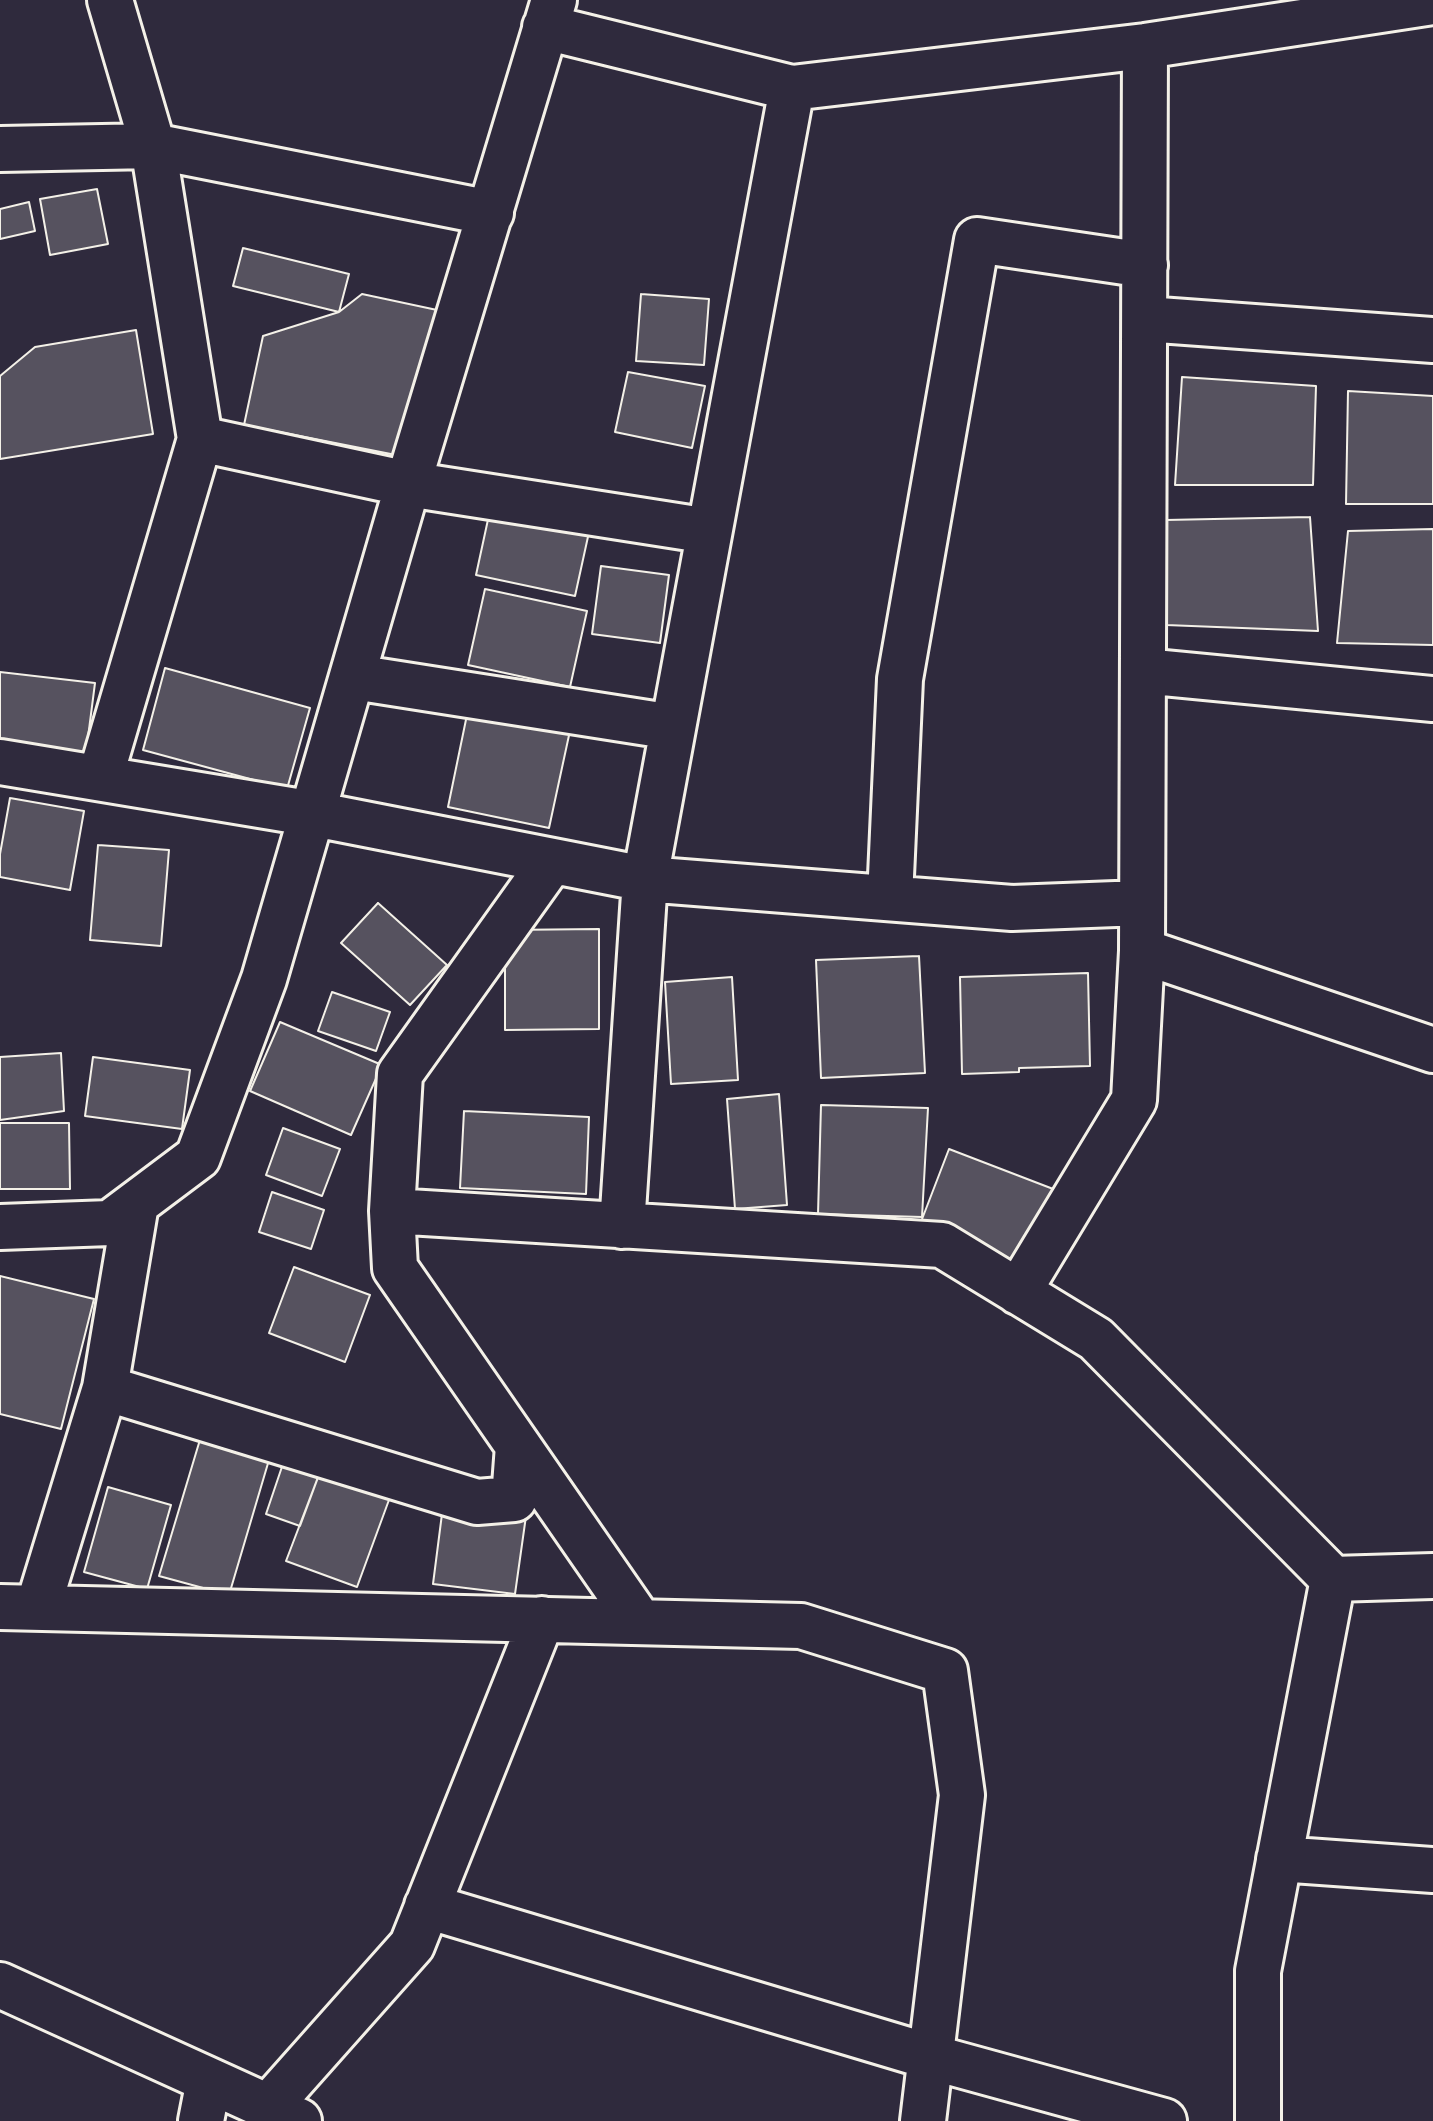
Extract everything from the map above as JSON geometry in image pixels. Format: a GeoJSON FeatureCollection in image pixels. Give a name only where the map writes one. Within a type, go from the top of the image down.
{"type":"FeatureCollection","features":[{"type":"Feature","properties":{"kind":"street"},"geometry":{"type":"LineString","coordinates":[[100,778],[200,439],[153,146],[110,0]]}},
{"type":"Feature","properties":{"kind":"street"},"geometry":{"type":"LineString","coordinates":[[0,1227],[110,1223],[198,1157],[264,979],[549,14],[792,88],[1145,46],[1433,2]]}},
{"type":"Feature","properties":{"kind":"street"},"geometry":{"type":"LineString","coordinates":[[1018,1292],[1134,1100],[1142,951],[1145,46]]}},
{"type":"Feature","properties":{"kind":"street"},"geometry":{"type":"LineString","coordinates":[[622,1226],[645,879],[792,88]]}},
{"type":"Feature","properties":{"kind":"street"},"geometry":{"type":"LineString","coordinates":[[0,149],[153,146],[491,213]]}},
{"type":"Feature","properties":{"kind":"street"},"geometry":{"type":"LineString","coordinates":[[890,898],[900,679],[977,240],[1145,265]]}},
{"type":"Feature","properties":{"kind":"street"},"geometry":{"type":"LineString","coordinates":[[1145,319],[1433,340]]}},
{"type":"Feature","properties":{"kind":"street"},"geometry":{"type":"LineString","coordinates":[[200,439],[408,484],[709,531]]}},
{"type":"Feature","properties":{"kind":"street"},"geometry":{"type":"LineString","coordinates":[[1143,671],[1433,699]]}},
{"type":"Feature","properties":{"kind":"street"},"geometry":{"type":"LineString","coordinates":[[354,677],[673,727]]}},
{"type":"Feature","properties":{"kind":"street"},"geometry":{"type":"LineString","coordinates":[[0,762],[314,814],[645,879],[1012,908],[1142,903]]}},
{"type":"Feature","properties":{"kind":"street"},"geometry":{"type":"LineString","coordinates":[[552,861],[400,1074],[392,1211],[395,1268],[640,1622]]}},
{"type":"Feature","properties":{"kind":"street"},"geometry":{"type":"LineString","coordinates":[[1142,951],[1433,1050]]}},
{"type":"Feature","properties":{"kind":"street"},"geometry":{"type":"LineString","coordinates":[[136,1204],[105,1388],[19,1607],[801,1626],[945,1671],[962,1795],[923,2121]]}},
{"type":"Feature","properties":{"kind":"street"},"geometry":{"type":"LineString","coordinates":[[392,1211],[942,1245],[1096,1339],[1333,1579],[1433,1576]]}},
{"type":"Feature","properties":{"kind":"street"},"geometry":{"type":"LineString","coordinates":[[105,1388],[477,1502],[514,1499],[518,1446]]}},
{"type":"Feature","properties":{"kind":"street"},"geometry":{"type":"LineString","coordinates":[[1258,2121],[1258,1971],[1333,1579]]}},
{"type":"Feature","properties":{"kind":"street"},"geometry":{"type":"LineString","coordinates":[[0,1985],[205,2101],[283,2114],[412,1945],[542,1619]]}},
{"type":"Feature","properties":{"kind":"street"},"geometry":{"type":"LineString","coordinates":[[1279,1859],[1433,1870]]}},
{"type":"Feature","properties":{"kind":"street"},"geometry":{"type":"LineString","coordinates":[[427,1906],[931,2057],[1164,2121]]}},
{"type":"Feature","properties":{"kind":"building"},"geometry":{"type":"Polygon","coordinates":[[[97,189],[108,244],[50,255],[40,199],[97,189]]]}},
{"type":"Feature","properties":{"kind":"building"},"geometry":{"type":"Polygon","coordinates":[[[29,202],[35,231],[0,239],[0,209],[29,202]]]}},
{"type":"Feature","properties":{"kind":"building"},"geometry":{"type":"Polygon","coordinates":[[[243,248],[349,274],[339,312],[233,286],[243,248]]]}},
{"type":"Feature","properties":{"kind":"building"},"geometry":{"type":"Polygon","coordinates":[[[362,294],[437,310],[406,457],[244,425],[263,336],[339,312],[362,294]]]}},
{"type":"Feature","properties":{"kind":"building"},"geometry":{"type":"Polygon","coordinates":[[[641,294],[709,299],[704,365],[636,361],[641,294]]]}},
{"type":"Feature","properties":{"kind":"building"},"geometry":{"type":"Polygon","coordinates":[[[136,330],[153,434],[0,459],[0,376],[35,347],[136,330]]]}},
{"type":"Feature","properties":{"kind":"building"},"geometry":{"type":"Polygon","coordinates":[[[628,372],[705,386],[692,448],[615,432],[628,372]]]}},
{"type":"Feature","properties":{"kind":"building"},"geometry":{"type":"Polygon","coordinates":[[[1182,377],[1316,386],[1313,485],[1175,485],[1182,377]]]}},
{"type":"Feature","properties":{"kind":"building"},"geometry":{"type":"Polygon","coordinates":[[[1348,391],[1433,396],[1433,504],[1346,504],[1348,391]]]}},
{"type":"Feature","properties":{"kind":"building"},"geometry":{"type":"Polygon","coordinates":[[[492,501],[591,523],[575,596],[476,575],[492,501]]]}},
{"type":"Feature","properties":{"kind":"building"},"geometry":{"type":"Polygon","coordinates":[[[1310,517],[1318,631],[1166,625],[1166,520],[1310,517]]]}},
{"type":"Feature","properties":{"kind":"building"},"geometry":{"type":"Polygon","coordinates":[[[1433,529],[1433,645],[1337,643],[1348,531],[1433,529]]]}},
{"type":"Feature","properties":{"kind":"building"},"geometry":{"type":"Polygon","coordinates":[[[601,566],[669,575],[660,643],[592,634],[601,566]]]}},
{"type":"Feature","properties":{"kind":"building"},"geometry":{"type":"Polygon","coordinates":[[[485,589],[587,611],[570,687],[468,665],[485,589]]]}},
{"type":"Feature","properties":{"kind":"building"},"geometry":{"type":"Polygon","coordinates":[[[165,668],[310,708],[287,789],[143,750],[165,668]]]}},
{"type":"Feature","properties":{"kind":"building"},"geometry":{"type":"Polygon","coordinates":[[[0,672],[95,683],[86,753],[0,743],[0,672]]]}},
{"type":"Feature","properties":{"kind":"building"},"geometry":{"type":"Polygon","coordinates":[[[469,705],[571,726],[549,828],[448,807],[469,705]]]}},
{"type":"Feature","properties":{"kind":"building"},"geometry":{"type":"Polygon","coordinates":[[[10,798],[84,811],[70,890],[0,877],[0,854],[10,798]]]}},
{"type":"Feature","properties":{"kind":"building"},"geometry":{"type":"Polygon","coordinates":[[[98,845],[169,850],[161,946],[90,940],[98,845]]]}},
{"type":"Feature","properties":{"kind":"building"},"geometry":{"type":"Polygon","coordinates":[[[378,903],[447,965],[410,1005],[341,943],[378,903]]]}},
{"type":"Feature","properties":{"kind":"building"},"geometry":{"type":"Polygon","coordinates":[[[599,929],[599,1029],[505,1030],[505,930],[599,929]]]}},
{"type":"Feature","properties":{"kind":"building"},"geometry":{"type":"Polygon","coordinates":[[[919,956],[925,1073],[821,1078],[816,960],[919,956]]]}},
{"type":"Feature","properties":{"kind":"building"},"geometry":{"type":"Polygon","coordinates":[[[1088,973],[1090,1066],[1019,1068],[1019,1072],[962,1074],[960,977],[1088,973]]]}},
{"type":"Feature","properties":{"kind":"building"},"geometry":{"type":"Polygon","coordinates":[[[732,977],[738,1080],[671,1084],[665,982],[732,977]]]}},
{"type":"Feature","properties":{"kind":"building"},"geometry":{"type":"Polygon","coordinates":[[[332,992],[390,1012],[376,1051],[318,1031],[332,992]]]}},
{"type":"Feature","properties":{"kind":"building"},"geometry":{"type":"Polygon","coordinates":[[[280,1022],[382,1065],[351,1135],[250,1091],[280,1022]]]}},
{"type":"Feature","properties":{"kind":"building"},"geometry":{"type":"Polygon","coordinates":[[[61,1053],[64,1111],[0,1120],[0,1057],[61,1053]]]}},
{"type":"Feature","properties":{"kind":"building"},"geometry":{"type":"Polygon","coordinates":[[[93,1057],[190,1070],[182,1129],[85,1116],[93,1057]]]}},
{"type":"Feature","properties":{"kind":"building"},"geometry":{"type":"Polygon","coordinates":[[[779,1094],[787,1205],[735,1209],[727,1099],[779,1094]]]}},
{"type":"Feature","properties":{"kind":"building"},"geometry":{"type":"Polygon","coordinates":[[[821,1105],[928,1108],[922,1217],[818,1214],[821,1105]]]}},
{"type":"Feature","properties":{"kind":"building"},"geometry":{"type":"Polygon","coordinates":[[[464,1111],[589,1117],[586,1194],[460,1188],[464,1111]]]}},
{"type":"Feature","properties":{"kind":"building"},"geometry":{"type":"Polygon","coordinates":[[[0,1123],[69,1123],[70,1189],[0,1189],[0,1123]]]}},
{"type":"Feature","properties":{"kind":"building"},"geometry":{"type":"Polygon","coordinates":[[[283,1128],[340,1149],[322,1196],[266,1175],[283,1128]]]}},
{"type":"Feature","properties":{"kind":"building"},"geometry":{"type":"Polygon","coordinates":[[[949,1149],[1061,1192],[1031,1270],[919,1227],[949,1149]]]}},
{"type":"Feature","properties":{"kind":"building"},"geometry":{"type":"Polygon","coordinates":[[[272,1192],[324,1210],[311,1249],[259,1232],[272,1192]]]}},
{"type":"Feature","properties":{"kind":"building"},"geometry":{"type":"Polygon","coordinates":[[[294,1267],[370,1295],[345,1362],[269,1333],[294,1267]]]}},
{"type":"Feature","properties":{"kind":"building"},"geometry":{"type":"Polygon","coordinates":[[[0,1276],[94,1299],[61,1429],[0,1414],[0,1276]]]}},
{"type":"Feature","properties":{"kind":"building"},"geometry":{"type":"Polygon","coordinates":[[[205,1423],[274,1443],[229,1595],[159,1576],[205,1423]]]}},
{"type":"Feature","properties":{"kind":"building"},"geometry":{"type":"Polygon","coordinates":[[[289,1446],[323,1464],[300,1526],[266,1514],[289,1446]]]}},
{"type":"Feature","properties":{"kind":"building"},"geometry":{"type":"Polygon","coordinates":[[[323,1464],[393,1489],[357,1587],[286,1561],[323,1464]]]}},
{"type":"Feature","properties":{"kind":"building"},"geometry":{"type":"Polygon","coordinates":[[[108,1487],[171,1505],[147,1589],[84,1572],[108,1487]]]}},
{"type":"Feature","properties":{"kind":"building"},"geometry":{"type":"Polygon","coordinates":[[[443,1506],[526,1516],[515,1594],[433,1584],[443,1506]]]}}]}
